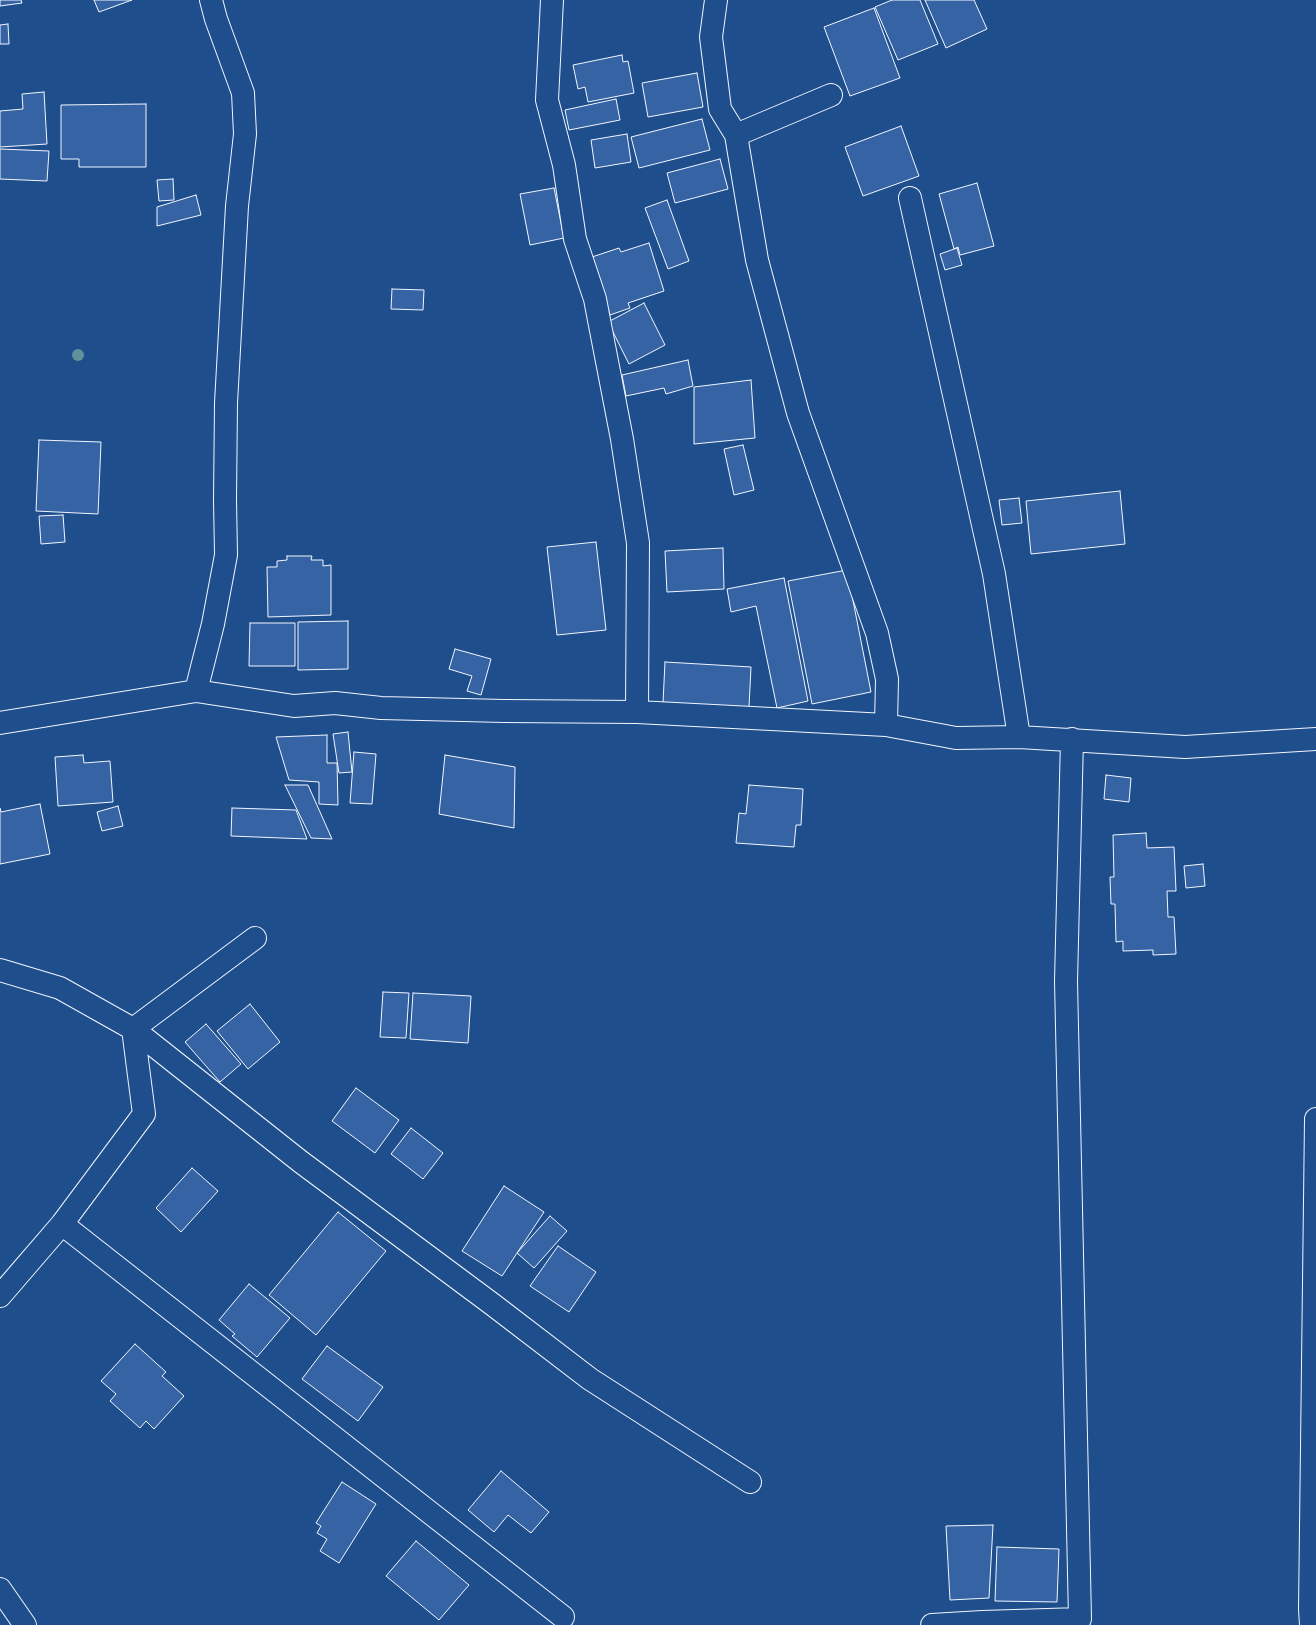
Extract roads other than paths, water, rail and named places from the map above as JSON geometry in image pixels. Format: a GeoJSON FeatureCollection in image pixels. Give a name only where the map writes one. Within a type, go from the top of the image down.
{"type":"FeatureCollection","features":[{"type":"Feature","properties":{"kind":"street"},"geometry":{"type":"LineString","coordinates":[[196,691],[213,624],[226,555],[226,404],[235,229],[245,134],[243,93],[216,20],[211,0]]}},
{"type":"Feature","properties":{"kind":"street"},"geometry":{"type":"LineString","coordinates":[[552,0],[547,100],[564,165],[575,239],[595,299],[622,439],[638,542],[637,712]]}},
{"type":"Feature","properties":{"kind":"street"},"geometry":{"type":"LineString","coordinates":[[716,0],[711,37],[720,109],[736,135],[757,260],[798,413],[877,633],[887,679],[886,725]]}},
{"type":"Feature","properties":{"kind":"street"},"geometry":{"type":"LineString","coordinates":[[736,135],[831,95]]}},
{"type":"Feature","properties":{"kind":"street"},"geometry":{"type":"LineString","coordinates":[[910,198],[994,574],[1019,737]]}},
{"type":"Feature","properties":{"kind":"street"},"geometry":{"type":"LineString","coordinates":[[0,723],[196,691],[294,706],[335,704],[380,708],[637,712],[886,725],[956,738],[1019,737],[1072,739],[1185,747],[1316,739]]}},
{"type":"Feature","properties":{"kind":"street"},"geometry":{"type":"LineString","coordinates":[[932,1625],[982,1622],[1080,1622],[1066,981],[1072,739]]}},
{"type":"Feature","properties":{"kind":"street"},"geometry":{"type":"LineString","coordinates":[[133,1029],[255,938]]}},
{"type":"Feature","properties":{"kind":"street"},"geometry":{"type":"LineString","coordinates":[[0,970],[60,988],[133,1029],[301,1162],[492,1304],[590,1380],[750,1482]]}},
{"type":"Feature","properties":{"kind":"street"},"geometry":{"type":"LineString","coordinates":[[0,1296],[62,1224],[144,1114],[133,1029]]}},
{"type":"Feature","properties":{"kind":"street"},"geometry":{"type":"LineString","coordinates":[[1311,1625],[1316,1119]]}},
{"type":"Feature","properties":{"kind":"street"},"geometry":{"type":"LineString","coordinates":[[62,1224],[563,1618]]}},
{"type":"Feature","properties":{"kind":"street"},"geometry":{"type":"LineString","coordinates":[[0,1590],[24,1625]]}}]}
